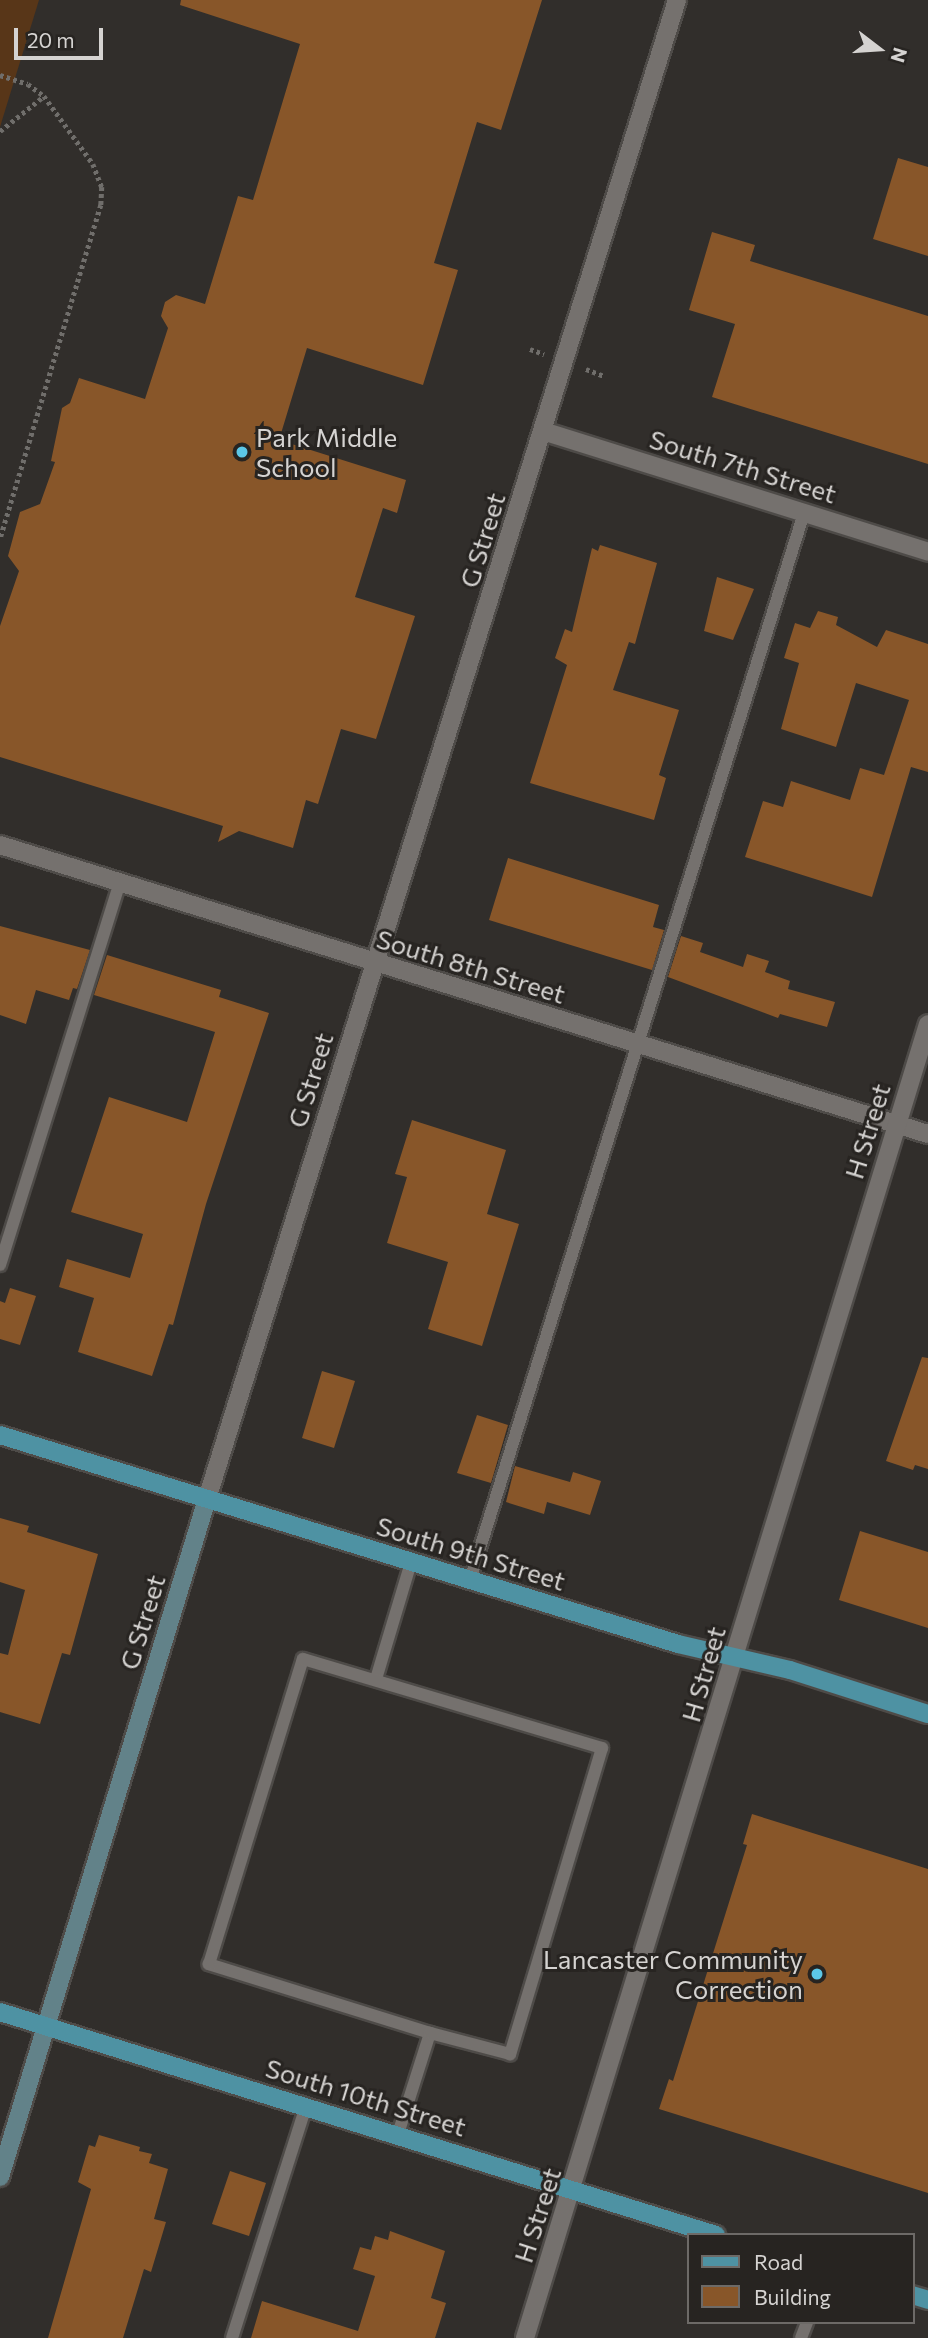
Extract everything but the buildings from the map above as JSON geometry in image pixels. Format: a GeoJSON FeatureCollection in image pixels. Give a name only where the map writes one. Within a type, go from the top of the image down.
{"type":"FeatureCollection","features":[{"type":"Feature","properties":{"kind":"main road","name":"South 9th Street"},"geometry":{"type":"LineString","coordinates":[[0,1435],[470,1580],[736,1658],[790,1670],[928,1714]]}},
{"type":"Feature","properties":{"kind":"main road","name":"South 10th Street"},"geometry":{"type":"LineString","coordinates":[[0,2012],[710,2233]]}},
{"type":"Feature","properties":{"kind":"street","name":"G Street"},"geometry":{"type":"LineString","coordinates":[[0,2177],[373,963],[677,0]]}},
{"type":"Feature","properties":{"kind":"street","name":"South 7th Street"},"geometry":{"type":"LineString","coordinates":[[543,431],[928,552]]}},
{"type":"Feature","properties":{"kind":"street","name":"South 8th Street"},"geometry":{"type":"LineString","coordinates":[[0,845],[928,1134]]}},
{"type":"Feature","properties":{"kind":"street","name":"H Street"},"geometry":{"type":"LineString","coordinates":[[525,2338],[573,2191],[928,1024]]}},
{"type":"Feature","properties":{"kind":"lane"},"geometry":{"type":"LineString","coordinates":[[470,1580],[804,513]]}},
{"type":"Feature","properties":{"kind":"lane"},"geometry":{"type":"LineString","coordinates":[[0,1265],[120,883]]}},
{"type":"Feature","properties":{"kind":"lane"},"geometry":{"type":"LineString","coordinates":[[376,1679],[411,1562]]}},
{"type":"Feature","properties":{"kind":"lane"},"geometry":{"type":"LineString","coordinates":[[303,1659],[376,1679],[602,1748],[510,2054],[430,2033],[209,1965],[303,1659]]}},
{"type":"Feature","properties":{"kind":"lane"},"geometry":{"type":"LineString","coordinates":[[397,2134],[430,2033]]}},
{"type":"Feature","properties":{"kind":"lane"},"geometry":{"type":"LineString","coordinates":[[232,2338],[306,2106]]}},
{"type":"Feature","properties":{"kind":"path"},"geometry":{"type":"LineString","coordinates":[[0,75],[28,84],[44,96],[93,163],[102,187],[101,205],[0,539]]}},
{"type":"Feature","properties":{"kind":"path"},"geometry":{"type":"LineString","coordinates":[[0,131],[44,96]]}},
{"type":"Feature","properties":{"kind":"shaded area"},"geometry":{"type":"Polygon","coordinates":[[[0,0],[39,0],[0,127],[0,0]]]}},
{"type":"Feature","properties":{"kind":"place","name":"Park Middle School"},"geometry":{"type":"Point","coordinates":[242,452]}},
{"type":"Feature","properties":{"kind":"place","name":"Lancaster Community Correction"},"geometry":{"type":"Point","coordinates":[817,1974]}}]}
